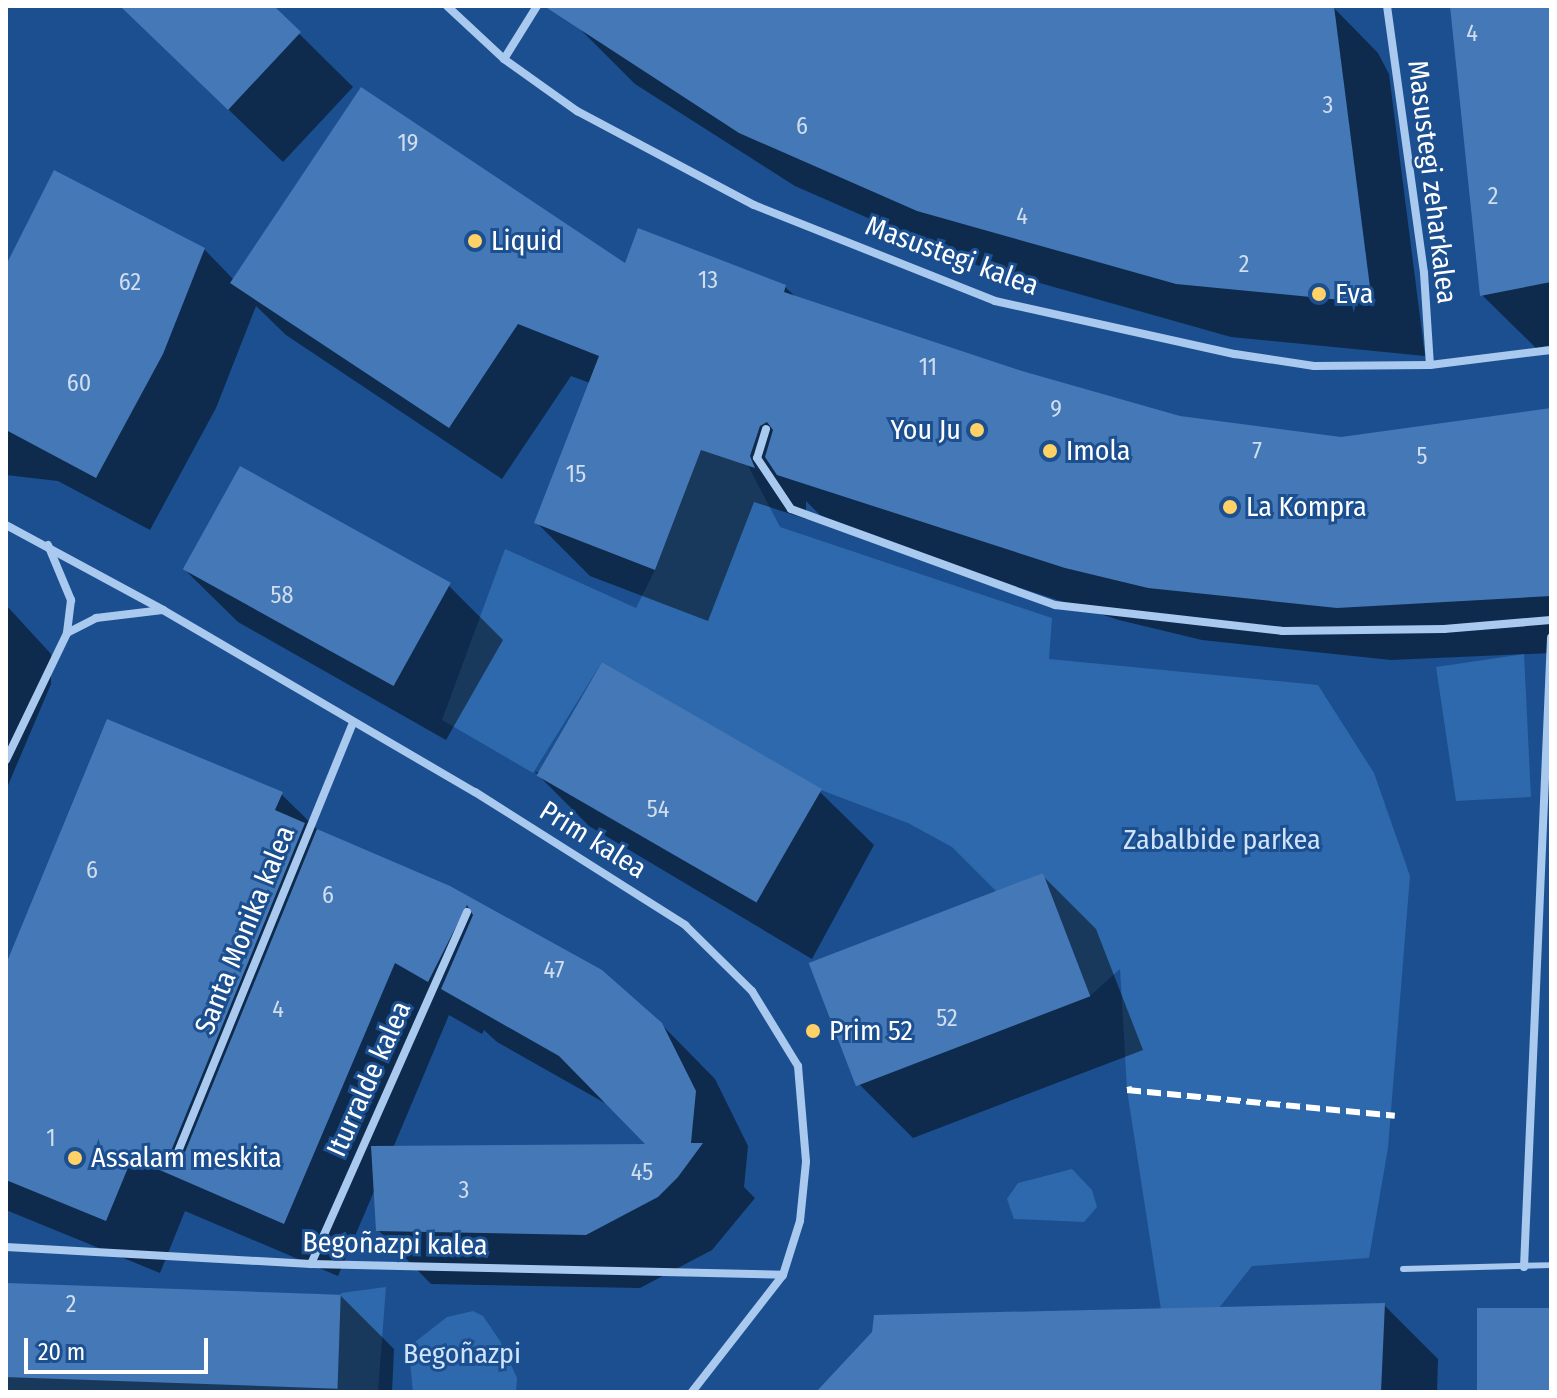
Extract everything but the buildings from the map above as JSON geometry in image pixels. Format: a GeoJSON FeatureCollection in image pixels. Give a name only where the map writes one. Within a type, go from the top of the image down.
{"type":"FeatureCollection","features":[{"type":"Feature","properties":{"kind":"street","name":"Masustegi kalea"},"geometry":{"type":"LineString","coordinates":[[447,6],[504,59],[577,111],[754,205],[995,301],[1235,354],[1314,366],[1430,365],[1551,350]]}},
{"type":"Feature","properties":{"kind":"street"},"geometry":{"type":"LineString","coordinates":[[504,59],[537,6]]}},
{"type":"Feature","properties":{"kind":"street","name":"Masustegi zeharkalea"},"geometry":{"type":"LineString","coordinates":[[1387,6],[1424,273],[1430,365]]}},
{"type":"Feature","properties":{"kind":"street"},"geometry":{"type":"LineString","coordinates":[[766,429],[757,458],[791,509],[1055,605],[1282,631],[1444,629],[1551,620]]}},
{"type":"Feature","properties":{"kind":"street","name":"Prim kalea"},"geometry":{"type":"LineString","coordinates":[[6,525],[48,544],[475,792],[685,925],[752,991],[798,1066],[806,1162],[800,1221],[783,1275],[692,1392]]}},
{"type":"Feature","properties":{"kind":"street"},"geometry":{"type":"LineString","coordinates":[[6,760],[67,633],[71,600],[48,544]]}},
{"type":"Feature","properties":{"kind":"street"},"geometry":{"type":"LineString","coordinates":[[67,633],[96,618],[163,610]]}},
{"type":"Feature","properties":{"kind":"street"},"geometry":{"type":"LineString","coordinates":[[1524,1267],[1551,638]]}},
{"type":"Feature","properties":{"kind":"street","name":"Santa Monika kalea"},"geometry":{"type":"LineString","coordinates":[[177,1154],[353,723]]}},
{"type":"Feature","properties":{"kind":"street","name":"Iturralde kalea"},"geometry":{"type":"LineString","coordinates":[[311,1264],[467,912]]}},
{"type":"Feature","properties":{"kind":"street","name":"Begoñazpi kalea"},"geometry":{"type":"LineString","coordinates":[[6,1247],[311,1264],[783,1275]]}},
{"type":"Feature","properties":{"kind":"lane"},"geometry":{"type":"LineString","coordinates":[[1403,1269],[1551,1265]]}},
{"type":"Feature","properties":{"kind":"green space","name":"Zabalbide parkea"},"geometry":{"type":"Polygon","coordinates":[[[576,416],[727,425],[780,527],[1052,618],[1049,659],[1318,685],[1374,773],[1410,876],[1388,1148],[1369,1258],[1252,1266],[1219,1308],[1161,1310],[1127,1090],[1120,969],[1090,996],[1043,873],[997,892],[952,847],[908,823],[821,790],[602,662],[533,773],[442,720],[505,549],[636,608],[655,570],[696,462],[576,416]]]}},
{"type":"Feature","properties":{"kind":"green space"},"geometry":{"type":"Polygon","coordinates":[[[1524,654],[1531,797],[1456,801],[1436,667],[1524,654]]]}},
{"type":"Feature","properties":{"kind":"green space"},"geometry":{"type":"Polygon","coordinates":[[[1072,1169],[1092,1190],[1097,1207],[1084,1222],[1014,1219],[1007,1199],[1018,1183],[1072,1169]]]}},
{"type":"Feature","properties":{"kind":"green space"},"geometry":{"type":"Polygon","coordinates":[[[386,1287],[378,1392],[6,1392],[6,1377],[337,1387],[341,1293],[386,1287]]]}},
{"type":"Feature","properties":{"kind":"green space","name":"Begoñazpi"},"geometry":{"type":"Polygon","coordinates":[[[473,1311],[483,1316],[500,1341],[517,1378],[516,1392],[413,1392],[409,1352],[415,1342],[447,1317],[473,1311]]]}},
{"type":"Feature","properties":{"kind":"railway"},"geometry":{"type":"LineString","coordinates":[[1132,1089],[1127,1090],[1395,1116]]}},
{"type":"Feature","properties":{"kind":"place","name":"Liquid"},"geometry":{"type":"Point","coordinates":[475,241]}},
{"type":"Feature","properties":{"kind":"place","name":"Eva"},"geometry":{"type":"Point","coordinates":[1319,294]}},
{"type":"Feature","properties":{"kind":"place","name":"You Ju"},"geometry":{"type":"Point","coordinates":[977,430]}},
{"type":"Feature","properties":{"kind":"place","name":"Imola"},"geometry":{"type":"Point","coordinates":[1050,451]}},
{"type":"Feature","properties":{"kind":"place","name":"La Kompra"},"geometry":{"type":"Point","coordinates":[1230,507]}},
{"type":"Feature","properties":{"kind":"place","name":"Prim 52"},"geometry":{"type":"Point","coordinates":[813,1031]}},
{"type":"Feature","properties":{"kind":"place","name":"Assalam meskita"},"geometry":{"type":"Point","coordinates":[75,1158]}}]}
